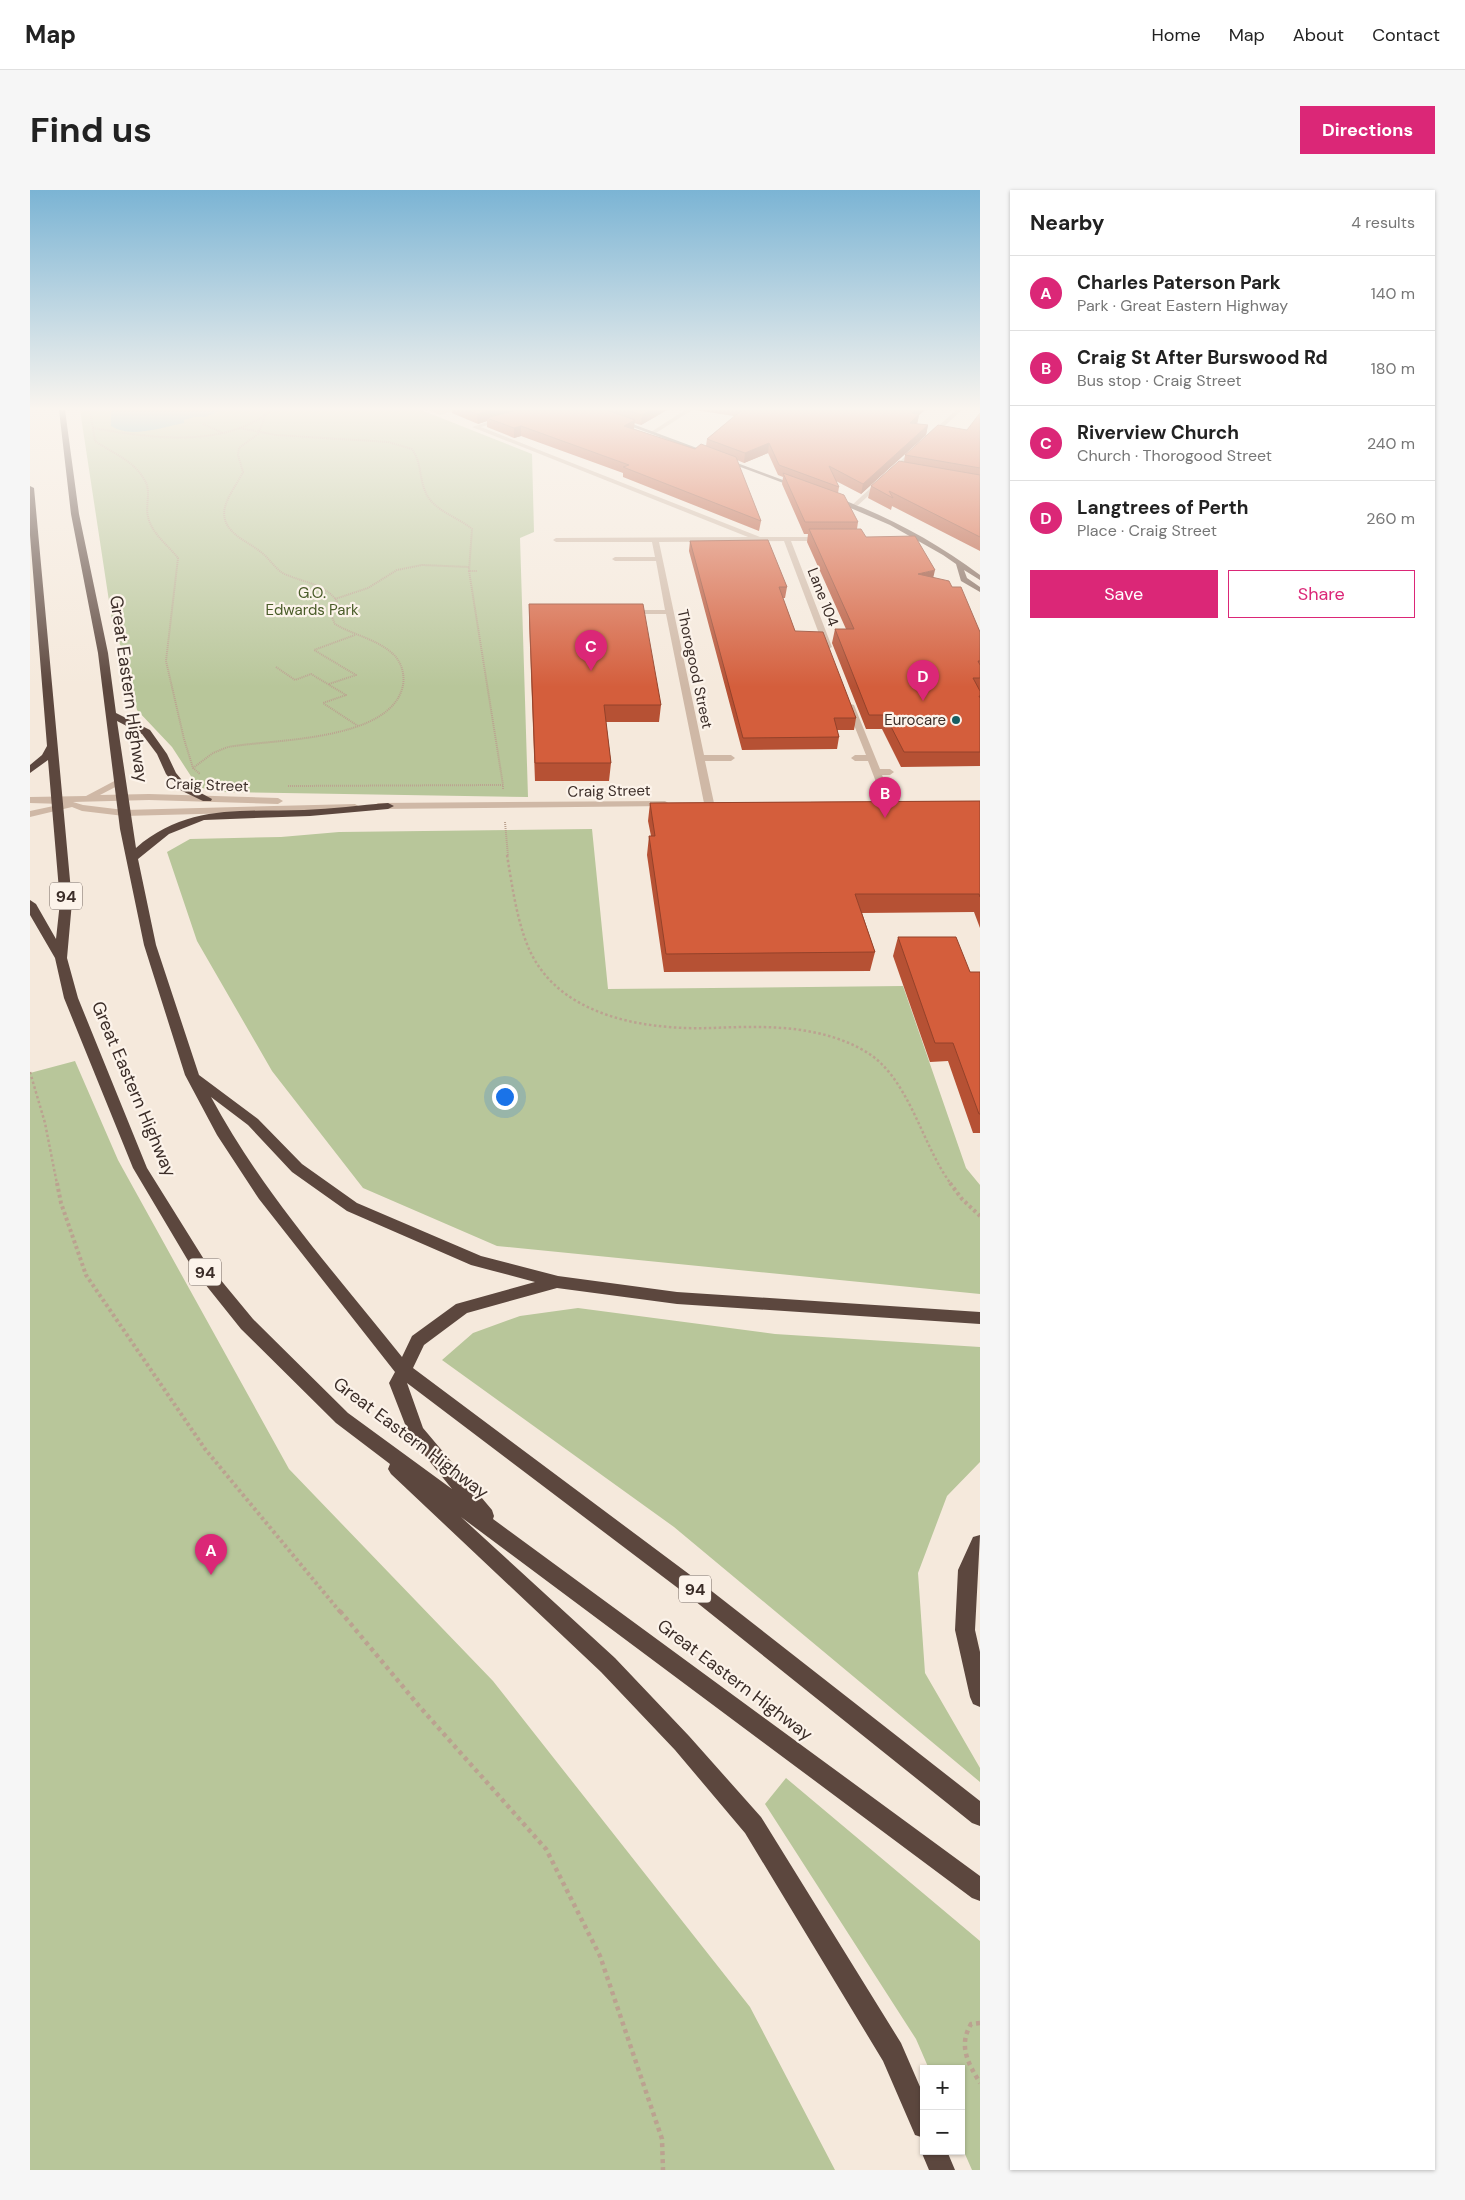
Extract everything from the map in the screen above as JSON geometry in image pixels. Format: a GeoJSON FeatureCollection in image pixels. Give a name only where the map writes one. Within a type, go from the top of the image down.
{"type":"FeatureCollection","features":[{"type":"Feature","properties":{"kind":"highway","name":"Great Eastern Highway"},"geometry":{"type":"LineString","coordinates":[[31,502],[66,902],[61,958],[71,998],[140,1168],[166,1214],[199,1265],[247,1324],[342,1418],[980,1890]]}},
{"type":"Feature","properties":{"kind":"highway","name":"Great Eastern Highway"},"geometry":{"type":"LineString","coordinates":[[74,502],[102,646],[122,798],[118,813],[126,829],[150,945],[192,1075],[224,1135],[264,1195],[403,1370],[702,1594],[980,1815]]}},
{"type":"Feature","properties":{"kind":"highway"},"geometry":{"type":"LineString","coordinates":[[110,714],[146,732],[162,754],[171,774],[182,787],[207,799]]}},
{"type":"Feature","properties":{"kind":"highway"},"geometry":{"type":"LineString","coordinates":[[30,770],[46,757],[53,745]]}},
{"type":"Feature","properties":{"kind":"highway"},"geometry":{"type":"LineString","coordinates":[[132,858],[164,830],[187,820],[204,817],[310,813],[388,806]]}},
{"type":"Feature","properties":{"kind":"highway"},"geometry":{"type":"LineString","coordinates":[[30,904],[61,958]]}},
{"type":"Feature","properties":{"kind":"highway"},"geometry":{"type":"LineString","coordinates":[[192,1075],[253,1122],[297,1168],[352,1207],[477,1260],[558,1282],[677,1298],[980,1318]]}},
{"type":"Feature","properties":{"kind":"highway"},"geometry":{"type":"LineString","coordinates":[[498,1532],[416,1432],[398,1383],[418,1341],[462,1308],[558,1282]]}},
{"type":"Feature","properties":{"kind":"highway"},"geometry":{"type":"LineString","coordinates":[[342,1418],[608,1666],[682,1743],[753,1824],[892,2052],[920,2117]]}},
{"type":"Feature","properties":{"kind":"highway"},"geometry":{"type":"LineString","coordinates":[[980,1543],[968,1570],[965,1630],[980,1697]]}},
{"type":"Feature","properties":{"kind":"highway"},"geometry":{"type":"LineString","coordinates":[[936,2155],[942,2170]]}},
{"type":"Feature","properties":{"kind":"main road"},"geometry":{"type":"LineString","coordinates":[[843,502],[889,520],[922,537],[959,565],[980,578]]}},
{"type":"Feature","properties":{"kind":"main road"},"geometry":{"type":"LineString","coordinates":[[959,565],[964,579],[980,590]]}},
{"type":"Feature","properties":{"kind":"street"},"geometry":{"type":"LineString","coordinates":[[666,502],[761,540]]}},
{"type":"Feature","properties":{"kind":"street"},"geometry":{"type":"LineString","coordinates":[[853,506],[857,502]]}},
{"type":"Feature","properties":{"kind":"street"},"geometry":{"type":"LineString","coordinates":[[899,538],[922,537]]}},
{"type":"Feature","properties":{"kind":"street"},"geometry":{"type":"LineString","coordinates":[[556,540],[834,539]]}},
{"type":"Feature","properties":{"kind":"street","name":"Lane 104"},"geometry":{"type":"LineString","coordinates":[[787,540],[832,657]]}},
{"type":"Feature","properties":{"kind":"street","name":"Thorogood Street"},"geometry":{"type":"LineString","coordinates":[[655,541],[709,803]]}},
{"type":"Feature","properties":{"kind":"street"},"geometry":{"type":"LineString","coordinates":[[615,559],[659,559]]}},
{"type":"Feature","properties":{"kind":"street"},"geometry":{"type":"LineString","coordinates":[[640,612],[669,612]]}},
{"type":"Feature","properties":{"kind":"street"},"geometry":{"type":"LineString","coordinates":[[846,694],[889,803]]}},
{"type":"Feature","properties":{"kind":"street"},"geometry":{"type":"LineString","coordinates":[[699,758],[732,758]]}},
{"type":"Feature","properties":{"kind":"street"},"geometry":{"type":"LineString","coordinates":[[855,758],[870,758]]}},
{"type":"Feature","properties":{"kind":"street"},"geometry":{"type":"LineString","coordinates":[[876,772],[890,772]]}},
{"type":"Feature","properties":{"kind":"street"},"geometry":{"type":"LineString","coordinates":[[80,802],[120,781]]}},
{"type":"Feature","properties":{"kind":"street","name":"Craig Street"},"geometry":{"type":"LineString","coordinates":[[58,804],[122,798],[207,799],[388,806]]}},
{"type":"Feature","properties":{"kind":"street"},"geometry":{"type":"LineString","coordinates":[[30,800],[58,804]]}},
{"type":"Feature","properties":{"kind":"street","name":"Craig Street"},"geometry":{"type":"LineString","coordinates":[[58,804],[80,802],[118,813],[388,806],[680,804]]}},
{"type":"Feature","properties":{"kind":"street"},"geometry":{"type":"LineString","coordinates":[[30,814],[58,804]]}},
{"type":"Feature","properties":{"kind":"path"},"geometry":{"type":"LineString","coordinates":[[148,502],[147,515],[150,522],[178,558],[166,661],[184,739],[193,768],[206,779]]}},
{"type":"Feature","properties":{"kind":"path"},"geometry":{"type":"LineString","coordinates":[[193,768],[211,753],[231,747],[314,739],[339,734],[359,726],[389,709],[398,699],[403,687],[404,673],[394,655],[336,624],[332,618],[335,599],[333,594],[322,587],[278,571],[269,558],[228,528],[224,519],[226,502]]}},
{"type":"Feature","properties":{"kind":"path"},"geometry":{"type":"LineString","coordinates":[[433,502],[441,510],[466,523],[472,529],[469,572],[503,785],[502,805],[505,850],[524,936],[534,959],[560,990],[591,1008],[640,1024],[687,1028],[778,1026],[823,1034],[864,1051],[889,1076],[903,1096],[946,1178],[970,1209],[980,1216]]}},
{"type":"Feature","properties":{"kind":"path"},"geometry":{"type":"LineString","coordinates":[[335,599],[368,588],[396,570],[422,565],[470,567]]}},
{"type":"Feature","properties":{"kind":"path"},"geometry":{"type":"LineString","coordinates":[[469,572],[476,572]]}},
{"type":"Feature","properties":{"kind":"path"},"geometry":{"type":"LineString","coordinates":[[329,685],[356,675],[314,650],[356,635]]}},
{"type":"Feature","properties":{"kind":"path"},"geometry":{"type":"LineString","coordinates":[[276,667],[295,680],[312,674],[346,695],[323,703],[359,726]]}},
{"type":"Feature","properties":{"kind":"path"},"geometry":{"type":"LineString","coordinates":[[288,786],[503,785]]}},
{"type":"Feature","properties":{"kind":"path"},"geometry":{"type":"LineString","coordinates":[[30,1072],[45,1123],[61,1203],[86,1275],[205,1449],[419,1706],[546,1848],[600,1956],[662,2139],[663,2170]]}},
{"type":"Feature","properties":{"kind":"path"},"geometry":{"type":"LineString","coordinates":[[980,2023],[972,2024],[963,2034],[963,2049],[980,2083]]}},
{"type":"Feature","properties":{"kind":"green space","name":"G.O. Edwards Park"},"geometry":{"type":"Polygon","coordinates":[[[94,502],[533,502],[534,532],[520,538],[528,797],[219,792],[198,787],[172,747],[137,710],[125,653],[114,634],[94,502]]]}},
{"type":"Feature","properties":{"kind":"green space"},"geometry":{"type":"Polygon","coordinates":[[[592,829],[608,989],[903,986],[966,1168],[980,1185],[980,1294],[497,1246],[363,1188],[272,1071],[197,941],[167,852],[190,839],[281,837],[339,832],[592,829]]]}},
{"type":"Feature","properties":{"kind":"green space"},"geometry":{"type":"Polygon","coordinates":[[[75,1061],[118,1160],[289,1469],[493,1681],[750,2007],[835,2170],[30,2170],[30,1073],[75,1061]]]}},
{"type":"Feature","properties":{"kind":"green space"},"geometry":{"type":"Polygon","coordinates":[[[578,1308],[775,1334],[980,1347],[980,1462],[947,1496],[918,1573],[925,1673],[980,1768],[980,1782],[674,1527],[442,1360],[473,1333],[520,1316],[578,1308]]]}},
{"type":"Feature","properties":{"kind":"green space"},"geometry":{"type":"Polygon","coordinates":[[[786,1778],[980,1941],[980,2170],[972,2170],[965,2154],[965,2065],[927,2065],[916,2039],[765,1804],[786,1778]]]}},
{"type":"Feature","properties":{"kind":"building"},"geometry":{"type":"Polygon","coordinates":[[[713,502],[754,502],[761,521],[713,502]]]}},
{"type":"Feature","properties":{"kind":"building"},"geometry":{"type":"Polygon","coordinates":[[[796,502],[848,502],[858,522],[805,522],[796,502]]]}},
{"type":"Feature","properties":{"kind":"building"},"geometry":{"type":"Polygon","coordinates":[[[912,502],[980,502],[980,537],[912,502]]]}},
{"type":"Feature","properties":{"kind":"building"},"geometry":{"type":"Polygon","coordinates":[[[809,529],[861,529],[866,537],[915,536],[935,570],[918,574],[949,581],[952,587],[961,587],[980,632],[980,661],[978,661],[980,665],[980,678],[973,678],[980,691],[980,752],[904,752],[885,715],[869,715],[835,629],[854,629],[809,529]]]}},
{"type":"Feature","properties":{"kind":"building"},"geometry":{"type":"Polygon","coordinates":[[[768,540],[787,587],[779,587],[795,631],[823,632],[856,718],[834,718],[839,737],[743,738],[690,541],[768,540]]]}},
{"type":"Feature","properties":{"kind":"building"},"geometry":{"type":"Polygon","coordinates":[[[529,604],[643,604],[661,705],[604,705],[611,763],[535,763],[529,604]]]}},
{"type":"Feature","properties":{"kind":"building"},"geometry":{"type":"Polygon","coordinates":[[[980,801],[980,897],[979,894],[855,894],[875,952],[666,954],[649,836],[655,836],[650,803],[980,801]]]}},
{"type":"Feature","properties":{"kind":"building"},"geometry":{"type":"Polygon","coordinates":[[[898,937],[956,937],[970,972],[980,972],[980,1114],[953,1043],[935,1043],[898,937]]]}},
{"type":"Feature","properties":{"kind":"place","name":"Riverview Church"},"geometry":{"type":"Point","coordinates":[591,671]}},
{"type":"Feature","properties":{"kind":"place","name":"Langtrees of Perth"},"geometry":{"type":"Point","coordinates":[923,701]}},
{"type":"Feature","properties":{"kind":"place","name":"Eurocare"},"geometry":{"type":"Point","coordinates":[956,720]}},
{"type":"Feature","properties":{"kind":"place","name":"Craig St After Burswood Rd"},"geometry":{"type":"Point","coordinates":[885,818]}},
{"type":"Feature","properties":{"kind":"place","name":"Charles Paterson Park"},"geometry":{"type":"Point","coordinates":[211,1575]}}]}
